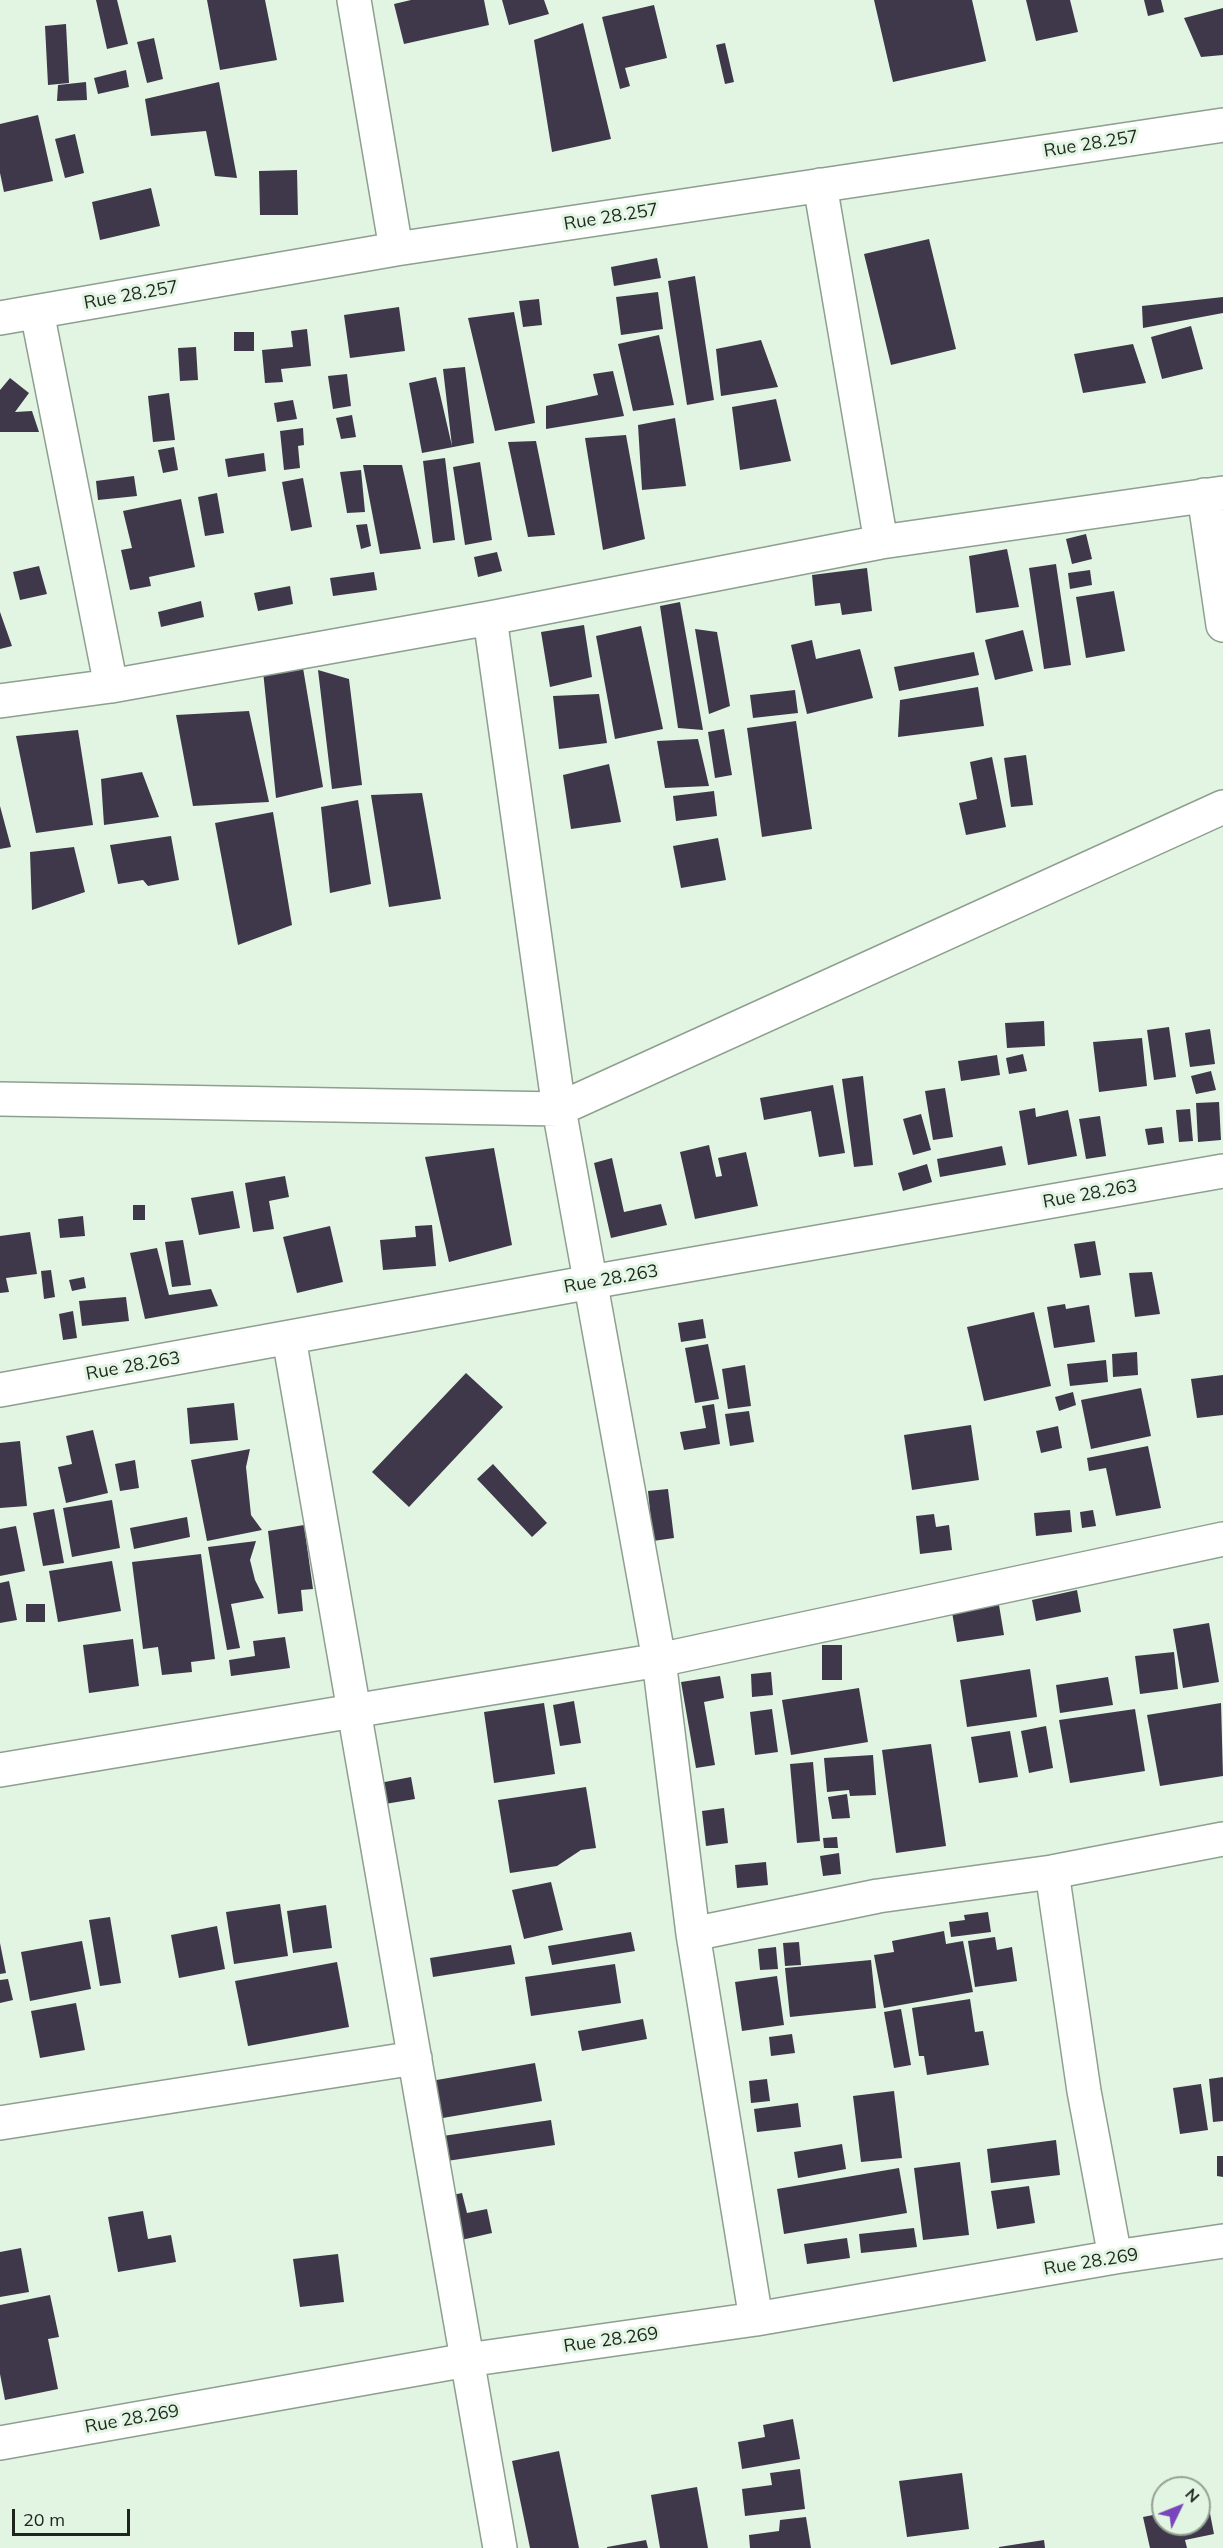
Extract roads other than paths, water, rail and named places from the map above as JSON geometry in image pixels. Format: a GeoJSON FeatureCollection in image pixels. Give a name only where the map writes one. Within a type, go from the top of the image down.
{"type":"FeatureCollection","features":[{"type":"Feature","properties":{"kind":"street"},"geometry":{"type":"LineString","coordinates":[[354,0],[396,249]]}},
{"type":"Feature","properties":{"kind":"street","name":"Rue 28.257"},"geometry":{"type":"LineString","coordinates":[[0,318],[396,249],[1223,124]]}},
{"type":"Feature","properties":{"kind":"street"},"geometry":{"type":"LineString","coordinates":[[820,185],[881,542]]}},
{"type":"Feature","properties":{"kind":"street"},"geometry":{"type":"LineString","coordinates":[[37,312],[111,686]]}},
{"type":"Feature","properties":{"kind":"street"},"geometry":{"type":"LineString","coordinates":[[0,701],[111,686],[490,618],[881,542],[1213,494],[1223,625]]}},
{"type":"Feature","properties":{"kind":"street"},"geometry":{"type":"LineString","coordinates":[[490,618],[559,1109],[659,1660],[693,1934],[756,2319]]}},
{"type":"Feature","properties":{"kind":"street"},"geometry":{"type":"LineString","coordinates":[[0,1099],[559,1109],[1223,807]]}},
{"type":"Feature","properties":{"kind":"street","name":"Rue 28.263"},"geometry":{"type":"LineString","coordinates":[[0,1390],[591,1282],[1223,1171]]}},
{"type":"Feature","properties":{"kind":"street"},"geometry":{"type":"LineString","coordinates":[[289,1338],[500,2548]]}},
{"type":"Feature","properties":{"kind":"street"},"geometry":{"type":"LineString","coordinates":[[0,1770],[659,1660],[1223,1539]]}},
{"type":"Feature","properties":{"kind":"street"},"geometry":{"type":"LineString","coordinates":[[693,1934],[878,1896],[1052,1872],[1223,1839]]}},
{"type":"Feature","properties":{"kind":"street"},"geometry":{"type":"LineString","coordinates":[[1052,1872],[1084,2091],[1115,2257]]}},
{"type":"Feature","properties":{"kind":"street"},"geometry":{"type":"LineString","coordinates":[[0,2122],[415,2058]]}},
{"type":"Feature","properties":{"kind":"street","name":"Rue 28.269"},"geometry":{"type":"LineString","coordinates":[[0,2443],[467,2360],[756,2319],[1115,2257],[1223,2241]]}}]}
